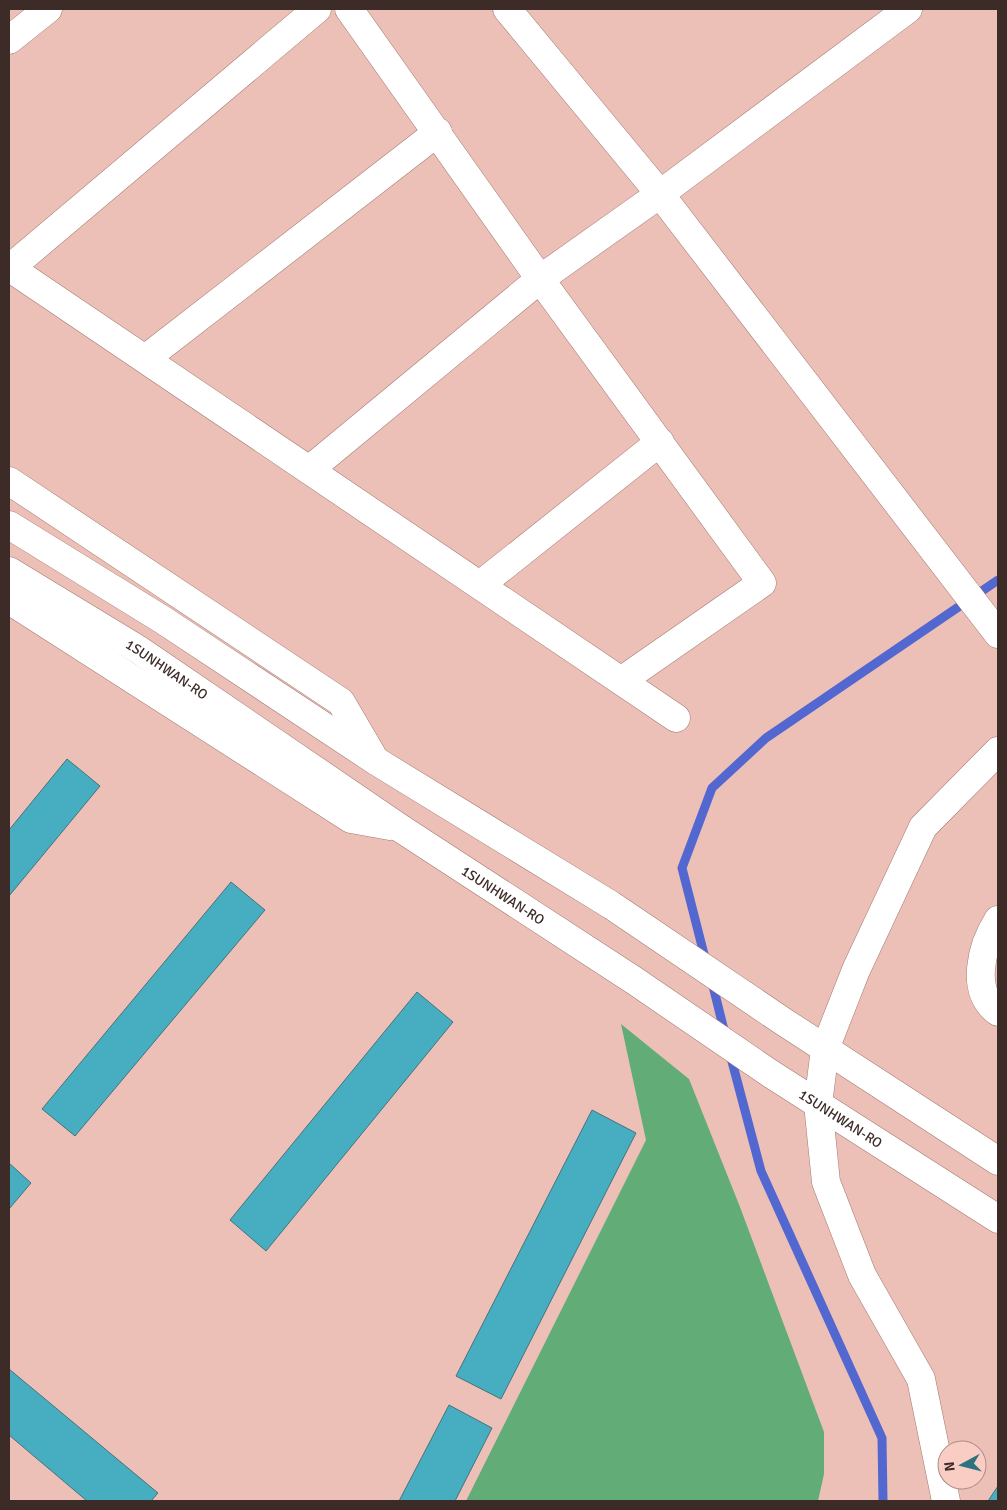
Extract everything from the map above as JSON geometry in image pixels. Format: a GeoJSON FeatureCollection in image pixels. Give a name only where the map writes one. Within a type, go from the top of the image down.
{"type":"FeatureCollection","features":[{"type":"Feature","properties":{"kind":"street"},"geometry":{"type":"LineString","coordinates":[[9,40],[48,9]]}},
{"type":"Feature","properties":{"kind":"street"},"geometry":{"type":"LineString","coordinates":[[317,9],[10,268],[676,718]]}},
{"type":"Feature","properties":{"kind":"street"},"geometry":{"type":"LineString","coordinates":[[349,9],[438,132],[540,279],[762,583],[621,681]]}},
{"type":"Feature","properties":{"kind":"street"},"geometry":{"type":"LineString","coordinates":[[507,9],[660,194],[998,634]]}},
{"type":"Feature","properties":{"kind":"street"},"geometry":{"type":"LineString","coordinates":[[309,470],[540,279],[660,194],[908,9]]}},
{"type":"Feature","properties":{"kind":"street"},"geometry":{"type":"LineString","coordinates":[[145,359],[438,132]]}},
{"type":"Feature","properties":{"kind":"street"},"geometry":{"type":"LineString","coordinates":[[480,585],[660,442]]}},
{"type":"Feature","properties":{"kind":"street"},"geometry":{"type":"LineString","coordinates":[[9,481],[341,702],[376,760]]}},
{"type":"Feature","properties":{"kind":"street"},"geometry":{"type":"LineString","coordinates":[[9,526],[163,620],[376,760],[611,905],[784,1022],[998,1161]]}},
{"type":"Feature","properties":{"kind":"street","name":"1SUNHWAN-RO"},"geometry":{"type":"LineString","coordinates":[[9,571],[139,650],[400,828],[635,982],[771,1074],[998,1219]]}},
{"type":"Feature","properties":{"kind":"street"},"geometry":{"type":"LineString","coordinates":[[9,600],[351,819],[400,828]]}},
{"type":"Feature","properties":{"kind":"street"},"geometry":{"type":"LineString","coordinates":[[946,1501],[921,1379],[862,1275],[826,1182],[818,1104],[825,1048],[856,970],[923,827],[998,751]]}},
{"type":"Feature","properties":{"kind":"street"},"geometry":{"type":"LineString","coordinates":[[998,920],[989,934],[979,974],[990,1006],[998,1012]]}},
{"type":"Feature","properties":{"kind":"green space"},"geometry":{"type":"Polygon","coordinates":[[[621,1024],[689,1079],[740,1207],[824,1432],[824,1474],[818,1501],[466,1501],[646,1140],[621,1024]]]}},
{"type":"Feature","properties":{"kind":"building"},"geometry":{"type":"Polygon","coordinates":[[[67,759],[100,786],[9,896],[9,830],[67,759]]]}},
{"type":"Feature","properties":{"kind":"building"},"geometry":{"type":"Polygon","coordinates":[[[231,882],[265,910],[75,1136],[42,1109],[231,882]]]}},
{"type":"Feature","properties":{"kind":"building"},"geometry":{"type":"Polygon","coordinates":[[[417,992],[453,1022],[266,1251],[230,1220],[417,992]]]}},
{"type":"Feature","properties":{"kind":"building"},"geometry":{"type":"Polygon","coordinates":[[[592,1110],[636,1133],[501,1399],[456,1376],[592,1110]]]}},
{"type":"Feature","properties":{"kind":"building"},"geometry":{"type":"Polygon","coordinates":[[[9,1163],[31,1183],[9,1209],[9,1163]]]}},
{"type":"Feature","properties":{"kind":"building"},"geometry":{"type":"Polygon","coordinates":[[[9,1369],[158,1493],[151,1501],[87,1501],[9,1435],[9,1369]]]}},
{"type":"Feature","properties":{"kind":"building"},"geometry":{"type":"Polygon","coordinates":[[[449,1405],[492,1428],[455,1501],[399,1501],[449,1405]]]}},
{"type":"Feature","properties":{"kind":"building"},"geometry":{"type":"Polygon","coordinates":[[[998,1486],[998,1501],[988,1501],[998,1486]]]}},
{"type":"Feature","properties":{"kind":"waterway"},"geometry":{"type":"LineString","coordinates":[[706,962],[682,868],[712,788],[766,738],[998,580]]}},
{"type":"Feature","properties":{"kind":"waterway"},"geometry":{"type":"LineString","coordinates":[[712,982],[725,1034]]}},
{"type":"Feature","properties":{"kind":"waterway"},"geometry":{"type":"LineString","coordinates":[[730,1054],[761,1171],[882,1438],[883,1501]]}}]}
